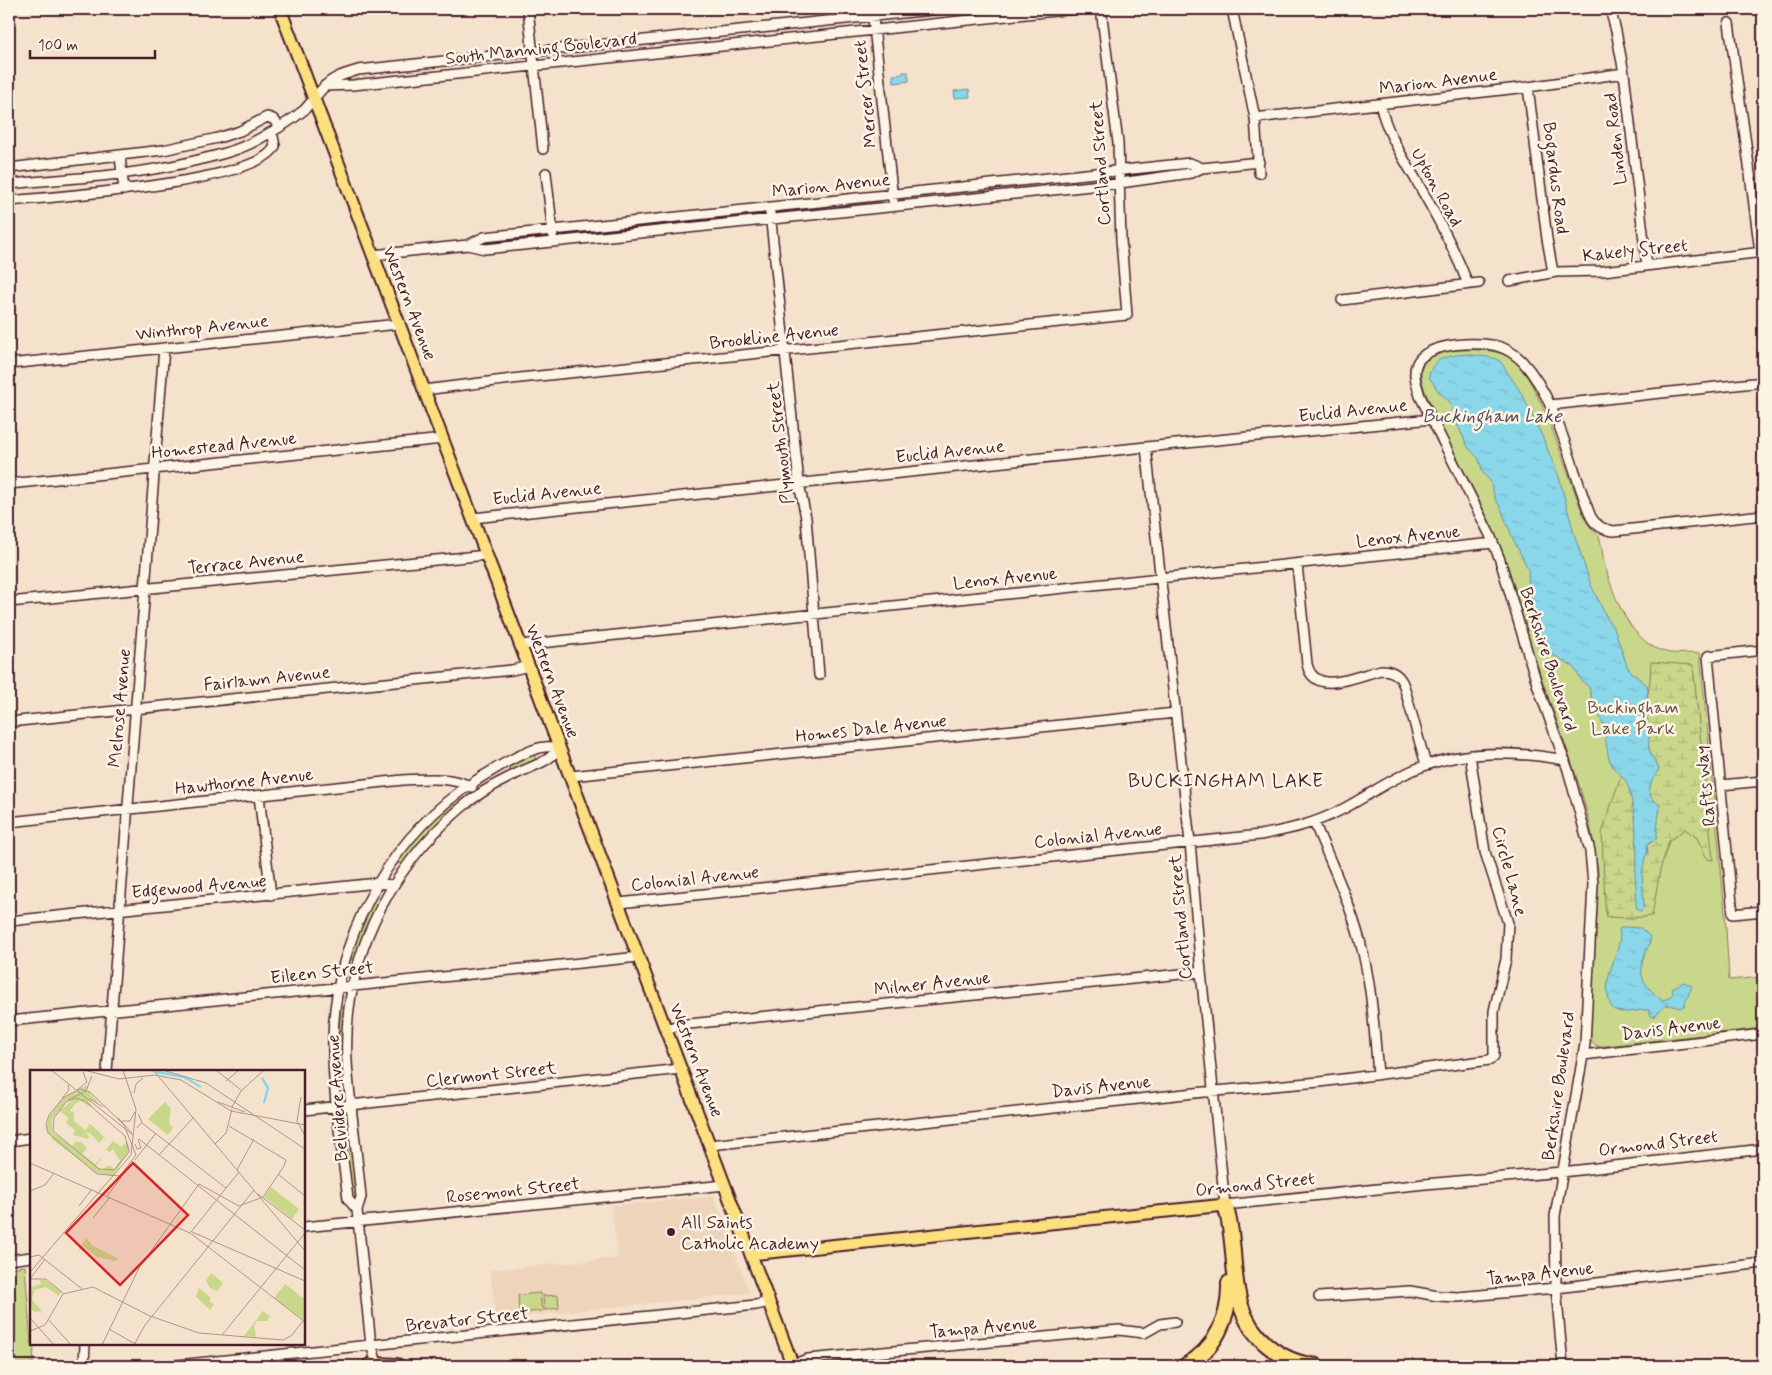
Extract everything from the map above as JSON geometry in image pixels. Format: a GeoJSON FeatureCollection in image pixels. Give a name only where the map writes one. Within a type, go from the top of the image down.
{"type":"FeatureCollection","features":[{"type":"Feature","properties":{"kind":"highway"},"geometry":{"type":"LineString","coordinates":[[1185,1366],[1198,1357],[1213,1341],[1224,1322],[1227,1310],[1229,1285],[1224,1224],[1225,1205]]}},
{"type":"Feature","properties":{"kind":"highway"},"geometry":{"type":"LineString","coordinates":[[1225,1205],[1230,1224],[1238,1297],[1246,1321],[1261,1340],[1279,1354],[1316,1366]]}},
{"type":"Feature","properties":{"kind":"highway"},"geometry":{"type":"LineString","coordinates":[[373,1366],[397,1366]]}},
{"type":"Feature","properties":{"kind":"main road","name":"Western Avenue"},"geometry":{"type":"LineString","coordinates":[[280,9],[793,1365]]}},
{"type":"Feature","properties":{"kind":"main road","name":"Ormond Street"},"geometry":{"type":"LineString","coordinates":[[751,1254],[1225,1205]]}},
{"type":"Feature","properties":{"kind":"street"},"geometry":{"type":"LineString","coordinates":[[528,9],[543,149]]}},
{"type":"Feature","properties":{"kind":"street","name":"South Manning Boulevard"},"geometry":{"type":"LineString","coordinates":[[9,184],[174,166],[225,153],[252,143],[276,129],[302,111],[324,86],[342,75],[358,70],[757,28],[872,12],[941,9]]}},
{"type":"Feature","properties":{"kind":"street","name":"South Manning Boulevard"},"geometry":{"type":"LineString","coordinates":[[324,86],[758,42],[874,29],[987,13],[1074,9]]}},
{"type":"Feature","properties":{"kind":"street","name":"Cortland Street"},"geometry":{"type":"LineString","coordinates":[[1101,9],[1118,143],[1121,240],[1126,315]]}},
{"type":"Feature","properties":{"kind":"street"},"geometry":{"type":"LineString","coordinates":[[1232,9],[1255,118],[1260,173]]}},
{"type":"Feature","properties":{"kind":"street","name":"Linden Road"},"geometry":{"type":"LineString","coordinates":[[1610,9],[1624,73],[1647,266]]}},
{"type":"Feature","properties":{"kind":"street","name":"Mercer Street"},"geometry":{"type":"LineString","coordinates":[[872,12],[894,205]]}},
{"type":"Feature","properties":{"kind":"street"},"geometry":{"type":"LineString","coordinates":[[1729,23],[1761,252]]}},
{"type":"Feature","properties":{"kind":"street"},"geometry":{"type":"LineString","coordinates":[[757,28],[758,42]]}},
{"type":"Feature","properties":{"kind":"street","name":"South Manning Boulevard"},"geometry":{"type":"LineString","coordinates":[[654,38],[656,52]]}},
{"type":"Feature","properties":{"kind":"street","name":"South Manning Boulevard"},"geometry":{"type":"LineString","coordinates":[[428,63],[429,76]]}},
{"type":"Feature","properties":{"kind":"street","name":"Marion Avenue"},"geometry":{"type":"LineString","coordinates":[[1255,118],[1528,87],[1624,73]]}},
{"type":"Feature","properties":{"kind":"street","name":"Bogardus Road"},"geometry":{"type":"LineString","coordinates":[[1528,87],[1547,239],[1553,272]]}},
{"type":"Feature","properties":{"kind":"street","name":"Upton Road"},"geometry":{"type":"LineString","coordinates":[[1380,104],[1390,136],[1427,200],[1468,284]]}},
{"type":"Feature","properties":{"kind":"street"},"geometry":{"type":"LineString","coordinates":[[9,168],[120,157],[163,150],[218,138],[240,131],[267,117],[273,119],[276,129],[274,149],[266,156],[246,165],[188,180],[124,190],[9,201]]}},
{"type":"Feature","properties":{"kind":"street"},"geometry":{"type":"LineString","coordinates":[[120,157],[124,190]]}},
{"type":"Feature","properties":{"kind":"street","name":"Marion Avenue"},"geometry":{"type":"LineString","coordinates":[[468,244],[485,249],[554,242],[894,205],[1120,183],[1191,173],[1202,168],[1259,162]]}},
{"type":"Feature","properties":{"kind":"street","name":"Marion Avenue"},"geometry":{"type":"LineString","coordinates":[[373,255],[468,244],[484,237],[1190,164],[1202,168]]}},
{"type":"Feature","properties":{"kind":"street"},"geometry":{"type":"LineString","coordinates":[[546,173],[554,242]]}},
{"type":"Feature","properties":{"kind":"street"},"geometry":{"type":"LineString","coordinates":[[1004,184],[1005,195]]}},
{"type":"Feature","properties":{"kind":"street","name":"Plymouth Street"},"geometry":{"type":"LineString","coordinates":[[770,208],[799,483],[806,518],[819,675]]}},
{"type":"Feature","properties":{"kind":"street"},"geometry":{"type":"LineString","coordinates":[[660,219],[662,230]]}},
{"type":"Feature","properties":{"kind":"street","name":"Kakely Street"},"geometry":{"type":"LineString","coordinates":[[1510,280],[1553,272],[1588,272],[1761,252]]}},
{"type":"Feature","properties":{"kind":"street"},"geometry":{"type":"LineString","coordinates":[[1342,300],[1479,284]]}},
{"type":"Feature","properties":{"kind":"street","name":"Brookline Avenue"},"geometry":{"type":"LineString","coordinates":[[424,390],[1126,315]]}},
{"type":"Feature","properties":{"kind":"street","name":"Winthrop Avenue"},"geometry":{"type":"LineString","coordinates":[[9,364],[399,324]]}},
{"type":"Feature","properties":{"kind":"street","name":"Berkshire Boulevard"},"geometry":{"type":"LineString","coordinates":[[1563,1366],[1556,1288],[1555,1216],[1583,1055],[1593,875],[1586,834],[1565,760],[1538,687],[1509,586],[1494,544],[1431,419],[1415,379],[1417,362],[1426,353],[1436,348],[1467,344],[1502,347],[1516,356],[1532,373],[1550,405],[1587,507],[1594,521],[1605,530],[1614,531],[1763,515]]}},
{"type":"Feature","properties":{"kind":"street","name":"Melrose Avenue"},"geometry":{"type":"LineString","coordinates":[[107,1070],[164,348]]}},
{"type":"Feature","properties":{"kind":"street"},"geometry":{"type":"LineString","coordinates":[[1550,405],[1763,382]]}},
{"type":"Feature","properties":{"kind":"street","name":"Euclid Avenue"},"geometry":{"type":"LineString","coordinates":[[473,518],[1431,419]]}},
{"type":"Feature","properties":{"kind":"street","name":"Homestead Avenue"},"geometry":{"type":"LineString","coordinates":[[9,484],[443,439]]}},
{"type":"Feature","properties":{"kind":"street","name":"Cortland Street"},"geometry":{"type":"LineString","coordinates":[[1146,447],[1190,842],[1201,972],[1225,1205]]}},
{"type":"Feature","properties":{"kind":"street","name":"Lenox Avenue"},"geometry":{"type":"LineString","coordinates":[[521,644],[1494,544]]}},
{"type":"Feature","properties":{"kind":"street","name":"Terrace Avenue"},"geometry":{"type":"LineString","coordinates":[[9,602],[487,554]]}},
{"type":"Feature","properties":{"kind":"street"},"geometry":{"type":"LineString","coordinates":[[1297,564],[1307,664],[1310,674],[1326,683],[1381,670],[1397,675],[1404,686],[1426,765]]}},
{"type":"Feature","properties":{"kind":"street","name":"Rafts Way"},"geometry":{"type":"LineString","coordinates":[[1763,650],[1708,656],[1734,914],[1763,911]]}},
{"type":"Feature","properties":{"kind":"street","name":"Fairlawn Avenue"},"geometry":{"type":"LineString","coordinates":[[9,722],[512,670],[529,666]]}},
{"type":"Feature","properties":{"kind":"street","name":"Homes Dale Avenue"},"geometry":{"type":"LineString","coordinates":[[571,776],[1175,713]]}},
{"type":"Feature","properties":{"kind":"street","name":"Belvidere Avenue"},"geometry":{"type":"LineString","coordinates":[[357,1210],[348,1199],[333,1041],[334,1018],[342,970],[356,929],[378,883],[401,850],[418,830],[449,800],[469,785],[499,767],[530,752],[544,747],[560,748]]}},
{"type":"Feature","properties":{"kind":"street","name":"Belvidere Avenue"},"geometry":{"type":"LineString","coordinates":[[373,1366],[357,1210],[361,1198],[347,1060],[349,1012],[356,971],[368,936],[392,885],[426,841],[450,818],[481,793],[522,770],[548,759],[560,748]]}},
{"type":"Feature","properties":{"kind":"street","name":"Colonial Avenue"},"geometry":{"type":"LineString","coordinates":[[618,902],[1260,835],[1314,822],[1339,811],[1405,773],[1449,758],[1511,753],[1565,760]]}},
{"type":"Feature","properties":{"kind":"street","name":"Circle Lane"},"geometry":{"type":"LineString","coordinates":[[1470,755],[1485,852],[1508,923],[1506,959],[1494,1011],[1494,1055]]}},
{"type":"Feature","properties":{"kind":"street","name":"Hawthorne Avenue"},"geometry":{"type":"LineString","coordinates":[[9,822],[433,778],[469,785],[481,793]]}},
{"type":"Feature","properties":{"kind":"street"},"geometry":{"type":"LineString","coordinates":[[1721,785],[1763,781]]}},
{"type":"Feature","properties":{"kind":"street"},"geometry":{"type":"LineString","coordinates":[[259,796],[271,895]]}},
{"type":"Feature","properties":{"kind":"street"},"geometry":{"type":"LineString","coordinates":[[1314,822],[1360,940],[1369,981],[1378,1074]]}},
{"type":"Feature","properties":{"kind":"street","name":"Edgewood Avenue"},"geometry":{"type":"LineString","coordinates":[[9,921],[378,883],[392,885]]}},
{"type":"Feature","properties":{"kind":"street","name":"Eileen Street"},"geometry":{"type":"LineString","coordinates":[[9,1021],[639,957]]}},
{"type":"Feature","properties":{"kind":"street","name":"Milner Avenue"},"geometry":{"type":"LineString","coordinates":[[666,1029],[682,1025],[1201,972]]}},
{"type":"Feature","properties":{"kind":"street","name":"Davis Avenue"},"geometry":{"type":"LineString","coordinates":[[1583,1055],[1763,1034]]}},
{"type":"Feature","properties":{"kind":"street","name":"Davis Avenue"},"geometry":{"type":"LineString","coordinates":[[710,1145],[1214,1091],[1320,1082],[1488,1060],[1494,1055]]}},
{"type":"Feature","properties":{"kind":"street","name":"Clermont Street"},"geometry":{"type":"LineString","coordinates":[[305,1110],[681,1069]]}},
{"type":"Feature","properties":{"kind":"street"},"geometry":{"type":"LineString","coordinates":[[9,1141],[30,1138]]}},
{"type":"Feature","properties":{"kind":"street","name":"Ormond Street"},"geometry":{"type":"LineString","coordinates":[[1225,1205],[1562,1172],[1763,1149]]}},
{"type":"Feature","properties":{"kind":"street","name":"Rosemont Street"},"geometry":{"type":"LineString","coordinates":[[305,1227],[725,1185]]}},
{"type":"Feature","properties":{"kind":"street"},"geometry":{"type":"LineString","coordinates":[[9,1260],[30,1257]]}},
{"type":"Feature","properties":{"kind":"street","name":"Tampa Avenue"},"geometry":{"type":"LineString","coordinates":[[1319,1297],[1410,1291],[1458,1297],[1556,1288],[1763,1263]]}},
{"type":"Feature","properties":{"kind":"street","name":"Brevator Street"},"geometry":{"type":"LineString","coordinates":[[168,1366],[769,1302]]}},
{"type":"Feature","properties":{"kind":"street","name":"Tampa Avenue"},"geometry":{"type":"LineString","coordinates":[[793,1365],[808,1360],[1119,1330],[1144,1333],[1160,1324],[1175,1322]]}},
{"type":"Feature","properties":{"kind":"street"},"geometry":{"type":"LineString","coordinates":[[84,1366],[85,1345]]}},
{"type":"Feature","properties":{"kind":"shaded area","name":"All Saints Catholic Academy"},"geometry":{"type":"Polygon","coordinates":[[[714,1196],[748,1293],[496,1319],[490,1270],[618,1258],[611,1206],[714,1196]]]}},
{"type":"Feature","properties":{"kind":"green space","name":"Buckingham Lake Park"},"geometry":{"type":"Polygon","coordinates":[[[1481,350],[1501,353],[1519,365],[1541,402],[1586,520],[1599,536],[1608,575],[1626,618],[1644,641],[1656,649],[1670,653],[1700,653],[1725,912],[1729,980],[1763,977],[1763,1028],[1605,1046],[1596,1046],[1590,1039],[1598,873],[1594,845],[1581,791],[1535,659],[1505,557],[1492,527],[1444,433],[1423,385],[1421,374],[1427,359],[1443,352],[1481,350]]]}},
{"type":"Feature","properties":{"kind":"green space"},"geometry":{"type":"Polygon","coordinates":[[[1651,662],[1693,665],[1713,860],[1707,859],[1697,838],[1685,829],[1669,841],[1660,870],[1652,916],[1633,918],[1607,917],[1602,833],[1619,781],[1631,764],[1641,732],[1650,682],[1651,662]]]}},
{"type":"Feature","properties":{"kind":"green space"},"geometry":{"type":"Polygon","coordinates":[[[533,755],[535,760],[513,771],[509,769],[510,766],[533,755]]]}},
{"type":"Feature","properties":{"kind":"green space"},"geometry":{"type":"Polygon","coordinates":[[[453,804],[457,806],[404,863],[399,864],[398,861],[423,830],[438,815],[453,804]]]}},
{"type":"Feature","properties":{"kind":"green space"},"geometry":{"type":"Polygon","coordinates":[[[373,903],[378,905],[354,966],[351,967],[349,963],[359,932],[373,903]]]}},
{"type":"Feature","properties":{"kind":"green space"},"geometry":{"type":"Polygon","coordinates":[[[343,1007],[346,1010],[345,1084],[343,1086],[340,1084],[338,1037],[341,1008],[343,1007]]]}},
{"type":"Feature","properties":{"kind":"green space"},"geometry":{"type":"Polygon","coordinates":[[[349,1129],[359,1201],[352,1201],[345,1132],[349,1129]]]}},
{"type":"Feature","properties":{"kind":"green space"},"geometry":{"type":"Polygon","coordinates":[[[25,1266],[30,1345],[34,1345],[33,1365],[9,1366],[9,1268],[25,1266]]]}},
{"type":"Feature","properties":{"kind":"green space"},"geometry":{"type":"Polygon","coordinates":[[[540,1293],[542,1311],[519,1313],[518,1295],[540,1293]]]}},
{"type":"Feature","properties":{"kind":"green space"},"geometry":{"type":"Polygon","coordinates":[[[558,1295],[559,1308],[544,1310],[543,1296],[558,1295]]]}},
{"type":"Feature","properties":{"kind":"water"},"geometry":{"type":"Polygon","coordinates":[[[903,72],[908,72],[909,81],[894,83],[893,75],[903,74],[903,72]]]}},
{"type":"Feature","properties":{"kind":"water"},"geometry":{"type":"Polygon","coordinates":[[[969,89],[970,97],[955,98],[954,91],[969,89]]]}},
{"type":"Feature","properties":{"kind":"water","name":"Buckingham Lake"},"geometry":{"type":"Polygon","coordinates":[[[1467,354],[1494,358],[1500,361],[1522,394],[1559,477],[1575,537],[1591,585],[1615,630],[1627,666],[1631,672],[1647,685],[1648,692],[1644,713],[1648,720],[1647,728],[1650,733],[1649,749],[1659,769],[1654,776],[1650,792],[1653,800],[1660,805],[1657,838],[1647,844],[1648,854],[1645,857],[1642,873],[1644,906],[1641,911],[1638,910],[1636,905],[1635,874],[1637,854],[1635,818],[1630,792],[1626,781],[1613,767],[1609,759],[1602,721],[1593,704],[1589,687],[1582,681],[1573,666],[1547,652],[1540,642],[1529,603],[1528,569],[1496,501],[1490,481],[1483,473],[1479,459],[1468,447],[1455,420],[1450,402],[1439,392],[1429,377],[1431,370],[1438,361],[1443,358],[1467,354]]]}},
{"type":"Feature","properties":{"kind":"water"},"geometry":{"type":"Polygon","coordinates":[[[1624,927],[1641,928],[1650,937],[1650,944],[1643,961],[1642,975],[1651,991],[1662,1000],[1667,999],[1673,994],[1672,988],[1684,982],[1692,986],[1684,1006],[1680,1008],[1670,1005],[1664,1006],[1654,1017],[1651,1016],[1649,1010],[1623,1012],[1612,1007],[1607,990],[1608,980],[1620,938],[1619,929],[1624,927]]]}},
{"type":"Feature","properties":{"kind":"place","name":"All Saints Catholic Academy"},"geometry":{"type":"Point","coordinates":[671,1232]}},
{"type":"Feature","properties":{"kind":"district","name":"BUCKINGHAM LAKE"},"geometry":{"type":"Point","coordinates":[1226,780]}}]}
